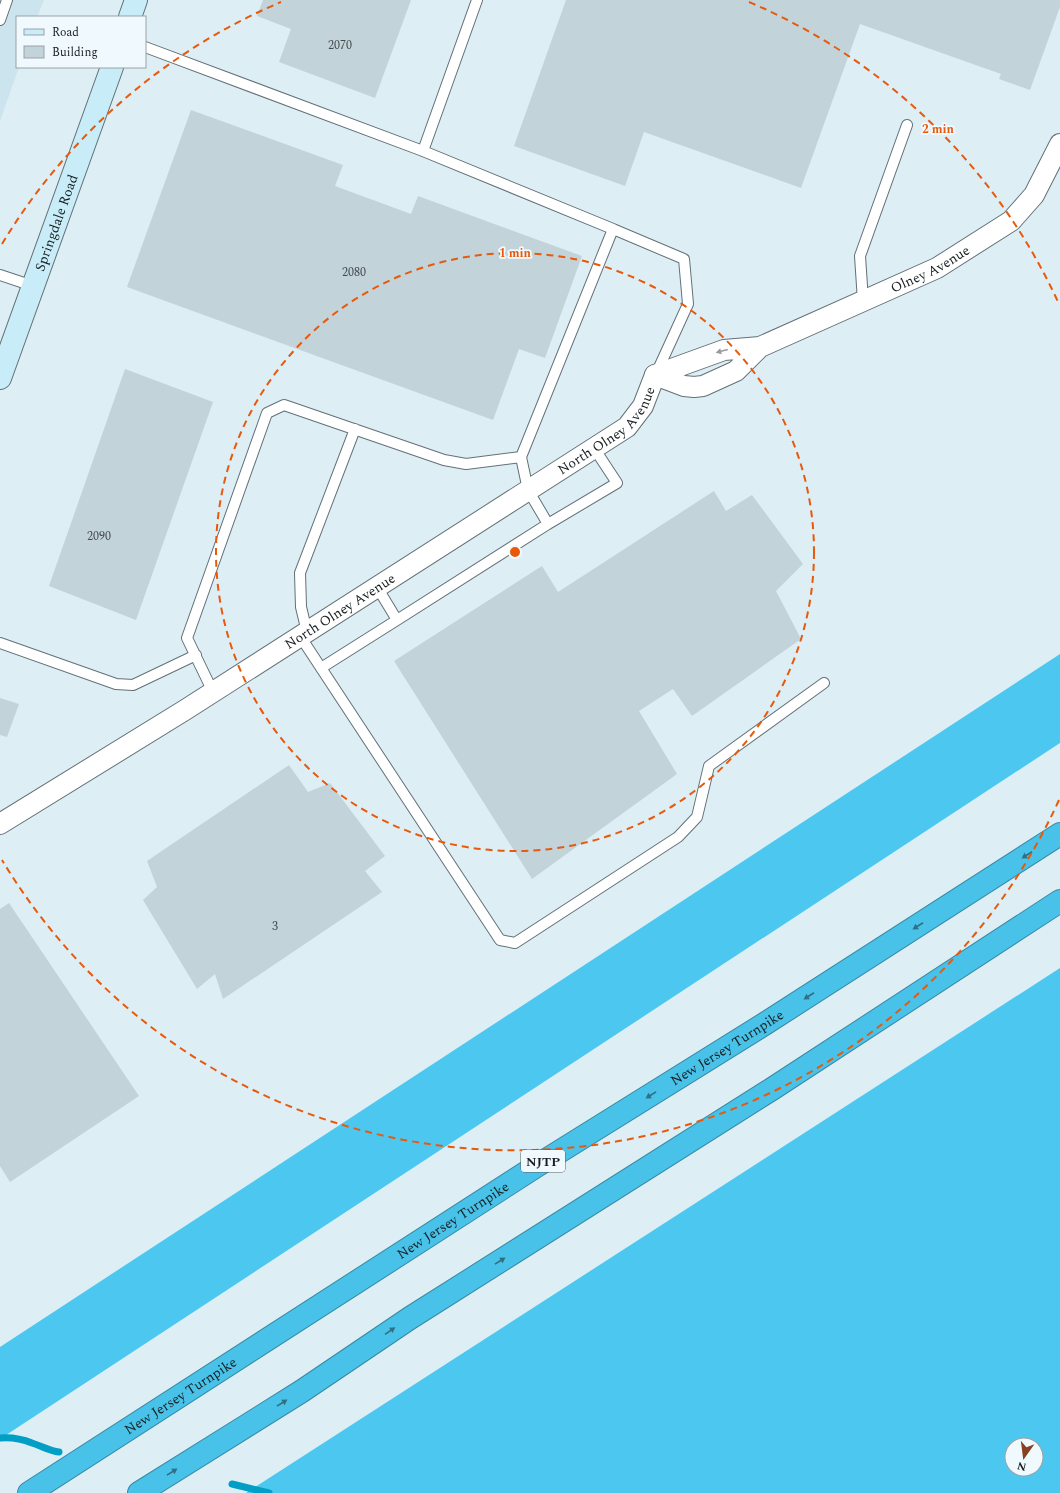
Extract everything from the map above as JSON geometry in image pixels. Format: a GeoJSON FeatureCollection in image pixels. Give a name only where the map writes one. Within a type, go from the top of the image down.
{"type":"FeatureCollection","features":[{"type":"Feature","properties":{"kind":"highway","name":"New Jersey Turnpike"},"geometry":{"type":"LineString","coordinates":[[29,1493],[538,1164],[766,1024],[1060,834]]}},
{"type":"Feature","properties":{"kind":"highway"},"geometry":{"type":"LineString","coordinates":[[139,1493],[302,1391],[417,1314],[772,1089],[1060,901]]}},
{"type":"Feature","properties":{"kind":"main road"},"geometry":{"type":"LineString","coordinates":[[130,16],[136,0]]}},
{"type":"Feature","properties":{"kind":"main road","name":"Springdale Road"},"geometry":{"type":"LineString","coordinates":[[0,378],[112,68]]}},
{"type":"Feature","properties":{"kind":"street","name":"Olney Avenue"},"geometry":{"type":"LineString","coordinates":[[655,375],[724,350],[760,347],[937,268],[1011,221],[1034,194],[1060,144]]}},
{"type":"Feature","properties":{"kind":"street","name":"Olney Avenue"},"geometry":{"type":"LineString","coordinates":[[655,375],[684,386],[703,386],[736,371],[760,347]]}},
{"type":"Feature","properties":{"kind":"street","name":"North Olney Avenue"},"geometry":{"type":"LineString","coordinates":[[0,824],[213,692],[627,427],[643,406],[655,375]]}},
{"type":"Feature","properties":{"kind":"lane"},"geometry":{"type":"LineString","coordinates":[[0,20],[7,0]]}},
{"type":"Feature","properties":{"kind":"lane"},"geometry":{"type":"LineString","coordinates":[[424,151],[477,0]]}},
{"type":"Feature","properties":{"kind":"lane"},"geometry":{"type":"LineString","coordinates":[[146,48],[424,151],[684,258],[688,304],[655,375]]}},
{"type":"Feature","properties":{"kind":"lane"},"geometry":{"type":"LineString","coordinates":[[863,301],[860,256],[907,125]]}},
{"type":"Feature","properties":{"kind":"lane"},"geometry":{"type":"LineString","coordinates":[[548,524],[528,490],[521,457],[613,229]]}},
{"type":"Feature","properties":{"kind":"lane"},"geometry":{"type":"LineString","coordinates":[[0,274],[33,286]]}},
{"type":"Feature","properties":{"kind":"lane"},"geometry":{"type":"LineString","coordinates":[[213,692],[187,638],[267,413],[284,405],[444,460],[466,464],[521,457]]}},
{"type":"Feature","properties":{"kind":"lane"},"geometry":{"type":"LineString","coordinates":[[355,429],[300,572],[301,607],[304,634],[321,668],[500,940],[515,943],[678,837],[697,817],[709,766],[824,683]]}},
{"type":"Feature","properties":{"kind":"lane"},"geometry":{"type":"LineString","coordinates":[[321,668],[548,524],[617,483],[594,448]]}},
{"type":"Feature","properties":{"kind":"lane"},"geometry":{"type":"LineString","coordinates":[[377,587],[397,620]]}},
{"type":"Feature","properties":{"kind":"lane"},"geometry":{"type":"LineString","coordinates":[[0,643],[116,684],[133,685],[196,656]]}},
{"type":"Feature","properties":{"kind":"shaded area"},"geometry":{"type":"Polygon","coordinates":[[[0,0],[44,0],[37,16],[16,16],[16,68],[19,68],[0,121],[0,0]]]}},
{"type":"Feature","properties":{"kind":"shaded area"},"geometry":{"type":"Polygon","coordinates":[[[1060,654],[1060,743],[0,1439],[0,1347],[1060,654]]]}},
{"type":"Feature","properties":{"kind":"shaded area"},"geometry":{"type":"Polygon","coordinates":[[[1060,968],[1060,1493],[246,1493],[1060,968]]]}},
{"type":"Feature","properties":{"kind":"building"},"geometry":{"type":"Polygon","coordinates":[[[263,0],[411,0],[375,98],[279,62],[291,29],[257,16],[263,0]]]}},
{"type":"Feature","properties":{"kind":"building"},"geometry":{"type":"Polygon","coordinates":[[[566,0],[1060,0],[1060,7],[1030,90],[999,79],[1001,74],[860,24],[801,188],[644,132],[625,186],[514,146],[566,0]]]}},
{"type":"Feature","properties":{"kind":"building"},"geometry":{"type":"Polygon","coordinates":[[[191,110],[343,165],[335,186],[411,214],[418,196],[582,256],[545,358],[519,349],[493,420],[127,287],[191,110]]]}},
{"type":"Feature","properties":{"kind":"building"},"geometry":{"type":"Polygon","coordinates":[[[125,369],[213,402],[136,620],[49,586],[125,369]]]}},
{"type":"Feature","properties":{"kind":"building"},"geometry":{"type":"Polygon","coordinates":[[[714,491],[726,511],[752,495],[803,564],[776,591],[801,639],[692,716],[673,689],[639,711],[677,774],[532,879],[394,661],[542,566],[558,592],[714,491]]]}},
{"type":"Feature","properties":{"kind":"building"},"geometry":{"type":"Polygon","coordinates":[[[0,698],[19,704],[7,737],[0,735],[0,698]]]}},
{"type":"Feature","properties":{"kind":"building"},"geometry":{"type":"Polygon","coordinates":[[[289,765],[308,792],[330,783],[385,856],[365,871],[382,892],[223,999],[215,974],[197,989],[143,900],[157,887],[147,861],[289,765]]]}},
{"type":"Feature","properties":{"kind":"building"},"geometry":{"type":"Polygon","coordinates":[[[9,903],[139,1096],[10,1182],[0,1166],[0,909],[9,903]]]}},
{"type":"Feature","properties":{"kind":"waterway"},"geometry":{"type":"LineString","coordinates":[[0,1438],[20,1439],[52,1451],[59,1452]]}},
{"type":"Feature","properties":{"kind":"waterway"},"geometry":{"type":"LineString","coordinates":[[232,1484],[269,1493]]}}]}
